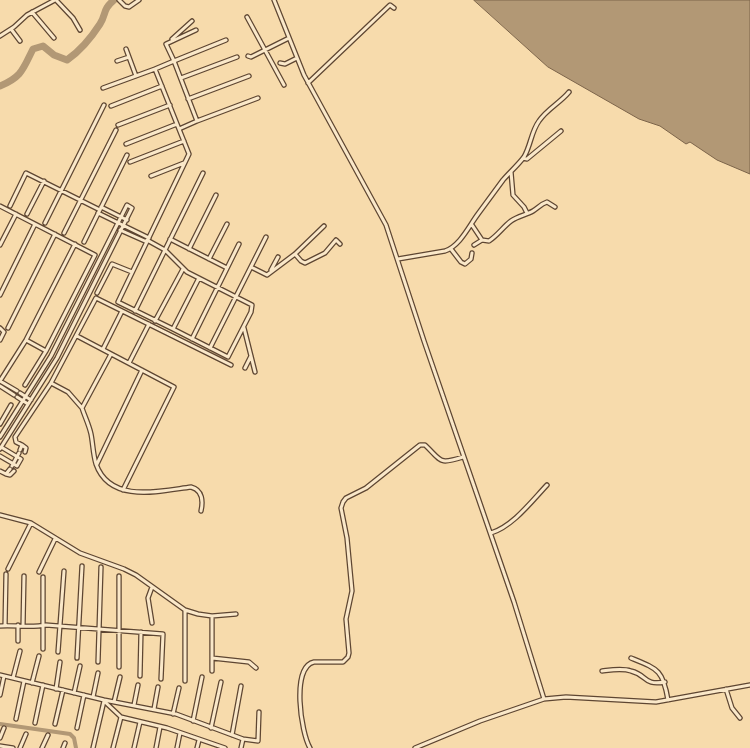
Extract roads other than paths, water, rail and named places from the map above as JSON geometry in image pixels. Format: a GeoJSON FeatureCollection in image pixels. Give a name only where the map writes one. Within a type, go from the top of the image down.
{"type":"FeatureCollection","features":[{"type":"Feature","properties":{"kind":"street"},"geometry":{"type":"LineString","coordinates":[[0,36],[32,12],[55,0],[73,18],[80,30]]}},
{"type":"Feature","properties":{"kind":"street"},"geometry":{"type":"LineString","coordinates":[[120,0],[125,6],[129,7],[140,0]]}},
{"type":"Feature","properties":{"kind":"street"},"geometry":{"type":"LineString","coordinates":[[274,0],[308,83],[386,225],[491,533],[544,699]]}},
{"type":"Feature","properties":{"kind":"street"},"geometry":{"type":"LineString","coordinates":[[308,83],[390,5],[394,8]]}},
{"type":"Feature","properties":{"kind":"street"},"geometry":{"type":"LineString","coordinates":[[32,12],[54,38]]}},
{"type":"Feature","properties":{"kind":"street"},"geometry":{"type":"LineString","coordinates":[[247,17],[284,85]]}},
{"type":"Feature","properties":{"kind":"street"},"geometry":{"type":"LineString","coordinates":[[192,21],[166,44],[197,121]]}},
{"type":"Feature","properties":{"kind":"street"},"geometry":{"type":"LineString","coordinates":[[11,29],[20,41]]}},
{"type":"Feature","properties":{"kind":"street"},"geometry":{"type":"LineString","coordinates":[[170,42],[196,30]]}},
{"type":"Feature","properties":{"kind":"street"},"geometry":{"type":"LineString","coordinates":[[248,56],[251,57],[290,38]]}},
{"type":"Feature","properties":{"kind":"street"},"geometry":{"type":"LineString","coordinates":[[103,88],[226,40]]}},
{"type":"Feature","properties":{"kind":"street"},"geometry":{"type":"LineString","coordinates":[[126,49],[136,76]]}},
{"type":"Feature","properties":{"kind":"street"},"geometry":{"type":"LineString","coordinates":[[117,61],[129,57]]}},
{"type":"Feature","properties":{"kind":"street"},"geometry":{"type":"LineString","coordinates":[[181,78],[237,57]]}},
{"type":"Feature","properties":{"kind":"street"},"geometry":{"type":"LineString","coordinates":[[280,63],[285,64],[297,58]]}},
{"type":"Feature","properties":{"kind":"street"},"geometry":{"type":"LineString","coordinates":[[100,210],[118,223],[124,226],[148,240],[165,250],[183,269],[252,305],[251,312],[228,358],[117,301],[148,240],[188,154],[155,68]]}},
{"type":"Feature","properties":{"kind":"street"},"geometry":{"type":"LineString","coordinates":[[188,99],[249,76]]}},
{"type":"Feature","properties":{"kind":"street"},"geometry":{"type":"LineString","coordinates":[[111,106],[162,86]]}},
{"type":"Feature","properties":{"kind":"street"},"geometry":{"type":"LineString","coordinates":[[398,259],[451,249],[472,225],[476,216],[523,158],[529,148],[532,132],[539,121],[549,109],[562,100],[569,92]]}},
{"type":"Feature","properties":{"kind":"street"},"geometry":{"type":"LineString","coordinates":[[179,129],[258,98]]}},
{"type":"Feature","properties":{"kind":"street"},"geometry":{"type":"LineString","coordinates":[[46,223],[104,105]]}},
{"type":"Feature","properties":{"kind":"street"},"geometry":{"type":"LineString","coordinates":[[118,125],[170,105]]}},
{"type":"Feature","properties":{"kind":"street"},"geometry":{"type":"LineString","coordinates":[[126,144],[177,124]]}},
{"type":"Feature","properties":{"kind":"street"},"geometry":{"type":"LineString","coordinates":[[64,233],[116,130]]}},
{"type":"Feature","properties":{"kind":"street"},"geometry":{"type":"LineString","coordinates":[[523,158],[527,159],[561,131]]}},
{"type":"Feature","properties":{"kind":"street"},"geometry":{"type":"LineString","coordinates":[[130,162],[184,141]]}},
{"type":"Feature","properties":{"kind":"street"},"geometry":{"type":"LineString","coordinates":[[84,242],[127,154]]}},
{"type":"Feature","properties":{"kind":"street"},"geometry":{"type":"LineString","coordinates":[[151,176],[185,162]]}},
{"type":"Feature","properties":{"kind":"street"},"geometry":{"type":"LineString","coordinates":[[10,206],[26,172],[100,210],[126,220]]}},
{"type":"Feature","properties":{"kind":"street"},"geometry":{"type":"LineString","coordinates":[[511,172],[513,195],[527,212]]}},
{"type":"Feature","properties":{"kind":"street"},"geometry":{"type":"LineString","coordinates":[[135,311],[203,173]]}},
{"type":"Feature","properties":{"kind":"street"},"geometry":{"type":"LineString","coordinates":[[27,214],[44,181]]}},
{"type":"Feature","properties":{"kind":"street"},"geometry":{"type":"LineString","coordinates":[[189,249],[216,195]]}},
{"type":"Feature","properties":{"kind":"street"},"geometry":{"type":"LineString","coordinates":[[474,245],[482,240],[489,241],[497,236],[510,222],[527,212],[531,212],[542,204],[547,202],[554,207]]}},
{"type":"Feature","properties":{"kind":"street"},"geometry":{"type":"LineString","coordinates":[[0,437],[51,356],[127,205],[132,208],[87,300],[56,358],[0,448],[19,453],[23,456]]}},
{"type":"Feature","properties":{"kind":"street"},"geometry":{"type":"LineString","coordinates":[[0,206],[95,255],[46,351],[25,385]]}},
{"type":"Feature","properties":{"kind":"street"},"geometry":{"type":"LineString","coordinates":[[0,245],[16,214]]}},
{"type":"Feature","properties":{"kind":"street"},"geometry":{"type":"LineString","coordinates":[[0,295],[36,224]]}},
{"type":"Feature","properties":{"kind":"street"},"geometry":{"type":"LineString","coordinates":[[209,259],[227,224]]}},
{"type":"Feature","properties":{"kind":"street"},"geometry":{"type":"LineString","coordinates":[[472,225],[482,240]]}},
{"type":"Feature","properties":{"kind":"street"},"geometry":{"type":"LineString","coordinates":[[250,267],[266,275],[270,273],[295,254],[324,226]]}},
{"type":"Feature","properties":{"kind":"street"},"geometry":{"type":"LineString","coordinates":[[116,228],[148,240]]}},
{"type":"Feature","properties":{"kind":"street"},"geometry":{"type":"LineString","coordinates":[[8,328],[55,234]]}},
{"type":"Feature","properties":{"kind":"street"},"geometry":{"type":"LineString","coordinates":[[210,348],[266,237]]}},
{"type":"Feature","properties":{"kind":"street"},"geometry":{"type":"LineString","coordinates":[[170,239],[227,268]]}},
{"type":"Feature","properties":{"kind":"street"},"geometry":{"type":"LineString","coordinates":[[295,254],[305,263],[325,253],[336,240],[340,244]]}},
{"type":"Feature","properties":{"kind":"street"},"geometry":{"type":"LineString","coordinates":[[30,402],[0,381],[26,340],[75,244]]}},
{"type":"Feature","properties":{"kind":"street"},"geometry":{"type":"LineString","coordinates":[[192,339],[240,244]]}},
{"type":"Feature","properties":{"kind":"street"},"geometry":{"type":"LineString","coordinates":[[451,249],[461,262],[465,264],[471,260],[472,253]]}},
{"type":"Feature","properties":{"kind":"street"},"geometry":{"type":"LineString","coordinates":[[270,273],[278,257]]}},
{"type":"Feature","properties":{"kind":"street"},"geometry":{"type":"LineString","coordinates":[[101,258],[107,261]]}},
{"type":"Feature","properties":{"kind":"street"},"geometry":{"type":"LineString","coordinates":[[98,293],[112,264],[132,272]]}},
{"type":"Feature","properties":{"kind":"street"},"geometry":{"type":"LineString","coordinates":[[155,320],[183,269]]}},
{"type":"Feature","properties":{"kind":"street"},"geometry":{"type":"LineString","coordinates":[[173,329],[199,278]]}},
{"type":"Feature","properties":{"kind":"street"},"geometry":{"type":"LineString","coordinates":[[82,297],[87,300]]}},
{"type":"Feature","properties":{"kind":"street"},"geometry":{"type":"LineString","coordinates":[[0,471],[10,475],[23,456],[26,448],[16,442],[15,437],[51,383],[96,298],[231,365]]}},
{"type":"Feature","properties":{"kind":"street"},"geometry":{"type":"LineString","coordinates":[[103,349],[122,311]]}},
{"type":"Feature","properties":{"kind":"street"},"geometry":{"type":"LineString","coordinates":[[129,363],[149,324]]}},
{"type":"Feature","properties":{"kind":"street"},"geometry":{"type":"LineString","coordinates":[[244,327],[255,372]]}},
{"type":"Feature","properties":{"kind":"street"},"geometry":{"type":"LineString","coordinates":[[0,328],[4,332],[0,340]]}},
{"type":"Feature","properties":{"kind":"street"},"geometry":{"type":"LineString","coordinates":[[77,336],[174,387],[123,490]]}},
{"type":"Feature","properties":{"kind":"street"},"geometry":{"type":"LineString","coordinates":[[26,340],[46,351]]}},
{"type":"Feature","properties":{"kind":"street"},"geometry":{"type":"LineString","coordinates":[[82,408],[111,354]]}},
{"type":"Feature","properties":{"kind":"street"},"geometry":{"type":"LineString","coordinates":[[245,368],[252,355]]}},
{"type":"Feature","properties":{"kind":"street"},"geometry":{"type":"LineString","coordinates":[[51,356],[56,358]]}},
{"type":"Feature","properties":{"kind":"street"},"geometry":{"type":"LineString","coordinates":[[96,465],[142,370]]}},
{"type":"Feature","properties":{"kind":"street"},"geometry":{"type":"LineString","coordinates":[[51,383],[68,392],[82,408],[91,434],[96,465],[106,480],[116,488],[137,492],[196,488],[201,494],[201,511]]}},
{"type":"Feature","properties":{"kind":"street"},"geometry":{"type":"LineString","coordinates":[[0,386],[16,393]]}},
{"type":"Feature","properties":{"kind":"street"},"geometry":{"type":"LineString","coordinates":[[0,424],[12,405]]}},
{"type":"Feature","properties":{"kind":"street"},"geometry":{"type":"LineString","coordinates":[[6,474],[22,445]]}},
{"type":"Feature","properties":{"kind":"street"},"geometry":{"type":"LineString","coordinates":[[310,748],[304,734],[300,704],[300,683],[305,667],[314,662],[343,662],[349,653],[346,619],[352,591],[347,538],[341,508],[342,502],[366,488],[420,445],[425,445],[441,461],[447,462],[464,457]]}},
{"type":"Feature","properties":{"kind":"street"},"geometry":{"type":"LineString","coordinates":[[0,456],[16,468]]}},
{"type":"Feature","properties":{"kind":"street"},"geometry":{"type":"LineString","coordinates":[[491,533],[499,531],[509,523],[547,485]]}},
{"type":"Feature","properties":{"kind":"street"},"geometry":{"type":"LineString","coordinates":[[0,522],[1,515],[31,522],[80,554],[136,575],[185,610],[212,616],[236,614]]}},
{"type":"Feature","properties":{"kind":"street"},"geometry":{"type":"LineString","coordinates":[[8,569],[31,522]]}},
{"type":"Feature","properties":{"kind":"street"},"geometry":{"type":"LineString","coordinates":[[39,572],[55,539]]}},
{"type":"Feature","properties":{"kind":"street"},"geometry":{"type":"LineString","coordinates":[[77,658],[82,566]]}},
{"type":"Feature","properties":{"kind":"street"},"geometry":{"type":"LineString","coordinates":[[98,662],[101,567]]}},
{"type":"Feature","properties":{"kind":"street"},"geometry":{"type":"LineString","coordinates":[[58,652],[64,571]]}},
{"type":"Feature","properties":{"kind":"street"},"geometry":{"type":"LineString","coordinates":[[6,574],[5,609],[2,626],[18,625],[34,628],[43,626],[163,634],[161,680]]}},
{"type":"Feature","properties":{"kind":"street"},"geometry":{"type":"LineString","coordinates":[[23,626],[24,576]]}},
{"type":"Feature","properties":{"kind":"street"},"geometry":{"type":"LineString","coordinates":[[118,667],[120,576]]}},
{"type":"Feature","properties":{"kind":"street"},"geometry":{"type":"LineString","coordinates":[[43,649],[44,577]]}},
{"type":"Feature","properties":{"kind":"street"},"geometry":{"type":"LineString","coordinates":[[152,587],[148,598],[152,623]]}},
{"type":"Feature","properties":{"kind":"street"},"geometry":{"type":"LineString","coordinates":[[0,609],[5,609]]}},
{"type":"Feature","properties":{"kind":"street"},"geometry":{"type":"LineString","coordinates":[[185,610],[185,682]]}},
{"type":"Feature","properties":{"kind":"street"},"geometry":{"type":"LineString","coordinates":[[212,616],[212,672]]}},
{"type":"Feature","properties":{"kind":"street"},"geometry":{"type":"LineString","coordinates":[[18,625],[18,641]]}},
{"type":"Feature","properties":{"kind":"street"},"geometry":{"type":"LineString","coordinates":[[140,676],[142,632]]}},
{"type":"Feature","properties":{"kind":"street"},"geometry":{"type":"LineString","coordinates":[[13,678],[20,651]]}},
{"type":"Feature","properties":{"kind":"street"},"geometry":{"type":"LineString","coordinates":[[32,683],[39,656]]}},
{"type":"Feature","properties":{"kind":"street"},"geometry":{"type":"LineString","coordinates":[[212,658],[249,662],[256,668]]}},
{"type":"Feature","properties":{"kind":"street"},"geometry":{"type":"LineString","coordinates":[[631,658],[653,668],[664,678],[668,700]]}},
{"type":"Feature","properties":{"kind":"street"},"geometry":{"type":"LineString","coordinates":[[56,688],[60,662]]}},
{"type":"Feature","properties":{"kind":"street"},"geometry":{"type":"LineString","coordinates":[[74,693],[80,666]]}},
{"type":"Feature","properties":{"kind":"street"},"geometry":{"type":"LineString","coordinates":[[602,671],[628,670],[639,674],[652,684],[665,682]]}},
{"type":"Feature","properties":{"kind":"street"},"geometry":{"type":"LineString","coordinates":[[92,697],[98,673]]}},
{"type":"Feature","properties":{"kind":"street"},"geometry":{"type":"LineString","coordinates":[[0,695],[2,675],[104,700],[154,709],[243,739],[258,741],[259,712]]}},
{"type":"Feature","properties":{"kind":"street"},"geometry":{"type":"LineString","coordinates":[[114,702],[120,677]]}},
{"type":"Feature","properties":{"kind":"street"},"geometry":{"type":"LineString","coordinates":[[193,721],[202,677]]}},
{"type":"Feature","properties":{"kind":"street"},"geometry":{"type":"LineString","coordinates":[[16,719],[24,681]]}},
{"type":"Feature","properties":{"kind":"street"},"geometry":{"type":"LineString","coordinates":[[211,728],[221,682]]}},
{"type":"Feature","properties":{"kind":"street"},"geometry":{"type":"LineString","coordinates":[[35,723],[43,685]]}},
{"type":"Feature","properties":{"kind":"street"},"geometry":{"type":"LineString","coordinates":[[134,705],[138,685]]}},
{"type":"Feature","properties":{"kind":"street"},"geometry":{"type":"LineString","coordinates":[[415,748],[480,721],[544,699],[566,697],[631,701],[668,700],[750,685]]}},
{"type":"Feature","properties":{"kind":"street"},"geometry":{"type":"LineString","coordinates":[[232,735],[241,686]]}},
{"type":"Feature","properties":{"kind":"street"},"geometry":{"type":"LineString","coordinates":[[154,709],[158,687]]}},
{"type":"Feature","properties":{"kind":"street"},"geometry":{"type":"LineString","coordinates":[[173,714],[179,688]]}},
{"type":"Feature","properties":{"kind":"street"},"geometry":{"type":"LineString","coordinates":[[726,689],[732,709],[740,718]]}},
{"type":"Feature","properties":{"kind":"street"},"geometry":{"type":"LineString","coordinates":[[55,724],[63,690]]}},
{"type":"Feature","properties":{"kind":"street"},"geometry":{"type":"LineString","coordinates":[[77,728],[84,695]]}},
{"type":"Feature","properties":{"kind":"street"},"geometry":{"type":"LineString","coordinates":[[104,700],[108,707],[121,717],[160,727],[225,748]]}},
{"type":"Feature","properties":{"kind":"street"},"geometry":{"type":"LineString","coordinates":[[93,748],[104,700]]}},
{"type":"Feature","properties":{"kind":"street"},"geometry":{"type":"LineString","coordinates":[[113,748],[121,717]]}},
{"type":"Feature","properties":{"kind":"street"},"geometry":{"type":"LineString","coordinates":[[134,748],[140,722]]}},
{"type":"Feature","properties":{"kind":"street"},"geometry":{"type":"LineString","coordinates":[[156,748],[160,727]]}},
{"type":"Feature","properties":{"kind":"street"},"geometry":{"type":"LineString","coordinates":[[0,738],[4,728]]}},
{"type":"Feature","properties":{"kind":"street"},"geometry":{"type":"LineString","coordinates":[[177,748],[180,733]]}},
{"type":"Feature","properties":{"kind":"street"},"geometry":{"type":"LineString","coordinates":[[20,748],[26,734]]}},
{"type":"Feature","properties":{"kind":"street"},"geometry":{"type":"LineString","coordinates":[[42,748],[48,735]]}},
{"type":"Feature","properties":{"kind":"street"},"geometry":{"type":"LineString","coordinates":[[241,748],[243,739]]}},
{"type":"Feature","properties":{"kind":"street"},"geometry":{"type":"LineString","coordinates":[[197,748],[199,740]]}},
{"type":"Feature","properties":{"kind":"street"},"geometry":{"type":"LineString","coordinates":[[63,748],[66,743]]}},
{"type":"Feature","properties":{"kind":"street"},"geometry":{"type":"LineString","coordinates":[[0,746],[13,748]]}},
{"type":"Feature","properties":{"kind":"waterway"},"geometry":{"type":"LineString","coordinates":[[0,86],[21,72],[33,49],[43,46],[54,55],[67,60],[93,34],[102,20],[106,9],[114,0]]}},
{"type":"Feature","properties":{"kind":"waterway"},"geometry":{"type":"LineString","coordinates":[[0,724],[70,734],[74,738],[76,748]]}}]}
